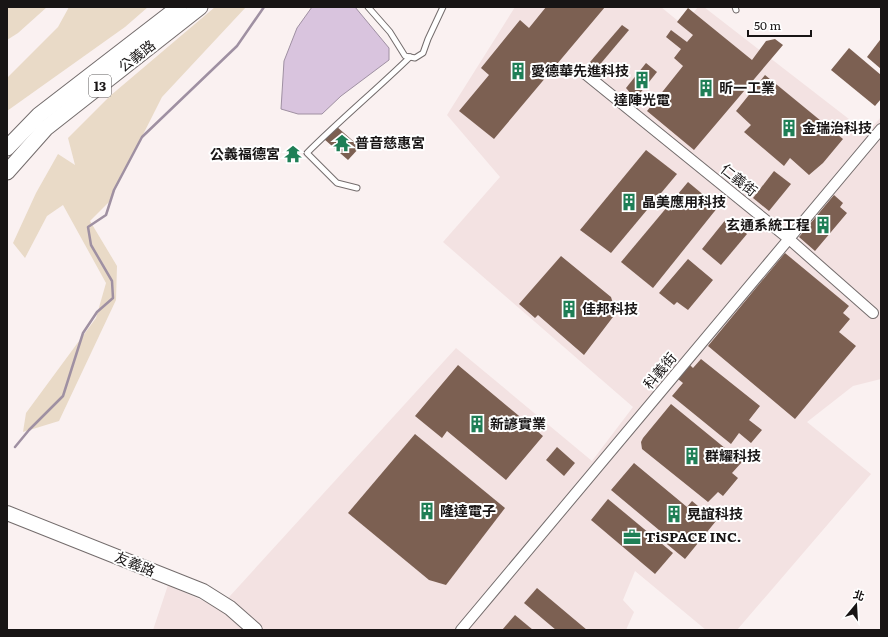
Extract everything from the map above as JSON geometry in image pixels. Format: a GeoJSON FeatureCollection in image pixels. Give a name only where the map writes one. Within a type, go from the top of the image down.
{"type":"FeatureCollection","features":[{"type":"Feature","properties":{"kind":"main road","name":"公義路"},"geometry":{"type":"LineString","coordinates":[[7,148],[39,115],[179,7]]}},
{"type":"Feature","properties":{"kind":"main road","name":"公義路"},"geometry":{"type":"LineString","coordinates":[[7,172],[46,128],[200,7]]}},
{"type":"Feature","properties":{"kind":"main road"},"geometry":{"type":"LineString","coordinates":[[39,115],[46,128]]}},
{"type":"Feature","properties":{"kind":"street","name":"仁義街"},"geometry":{"type":"LineString","coordinates":[[583,72],[789,239],[873,313]]}},
{"type":"Feature","properties":{"kind":"street","name":"科義街"},"geometry":{"type":"LineString","coordinates":[[461,630],[881,129]]}},
{"type":"Feature","properties":{"kind":"street","name":"友義路"},"geometry":{"type":"LineString","coordinates":[[7,513],[203,591],[230,608],[255,630]]}},
{"type":"Feature","properties":{"kind":"lane"},"geometry":{"type":"LineString","coordinates":[[368,7],[390,32],[405,56],[415,58],[423,53],[443,7]]}},
{"type":"Feature","properties":{"kind":"lane"},"geometry":{"type":"LineString","coordinates":[[357,188],[337,183],[307,153],[338,121],[373,93],[410,57]]}},
{"type":"Feature","properties":{"kind":"shaded area"},"geometry":{"type":"Polygon","coordinates":[[[7,7],[47,7],[18,33],[7,40],[7,7]]]}},
{"type":"Feature","properties":{"kind":"shaded area"},"geometry":{"type":"Polygon","coordinates":[[[69,7],[148,7],[125,27],[7,111],[7,78],[58,27],[69,7]]]}},
{"type":"Feature","properties":{"kind":"shaded area"},"geometry":{"type":"Polygon","coordinates":[[[215,7],[246,7],[162,97],[109,202],[90,221],[117,266],[116,300],[59,421],[23,432],[26,413],[96,318],[106,283],[63,205],[47,216],[25,258],[13,243],[36,193],[58,154],[75,165],[68,138],[110,96],[215,7]]]}},
{"type":"Feature","properties":{"kind":"shaded area"},"geometry":{"type":"Polygon","coordinates":[[[312,7],[355,7],[389,48],[389,60],[341,96],[322,114],[298,114],[281,109],[284,61],[297,28],[312,7]]]}},
{"type":"Feature","properties":{"kind":"shaded area"},"geometry":{"type":"Polygon","coordinates":[[[515,7],[661,7],[683,25],[698,7],[704,7],[867,133],[881,117],[881,379],[853,386],[807,422],[871,474],[737,630],[706,630],[635,571],[623,600],[634,612],[626,630],[153,630],[168,585],[219,608],[456,348],[592,461],[633,407],[443,242],[500,177],[447,115],[515,7]]]}},
{"type":"Feature","properties":{"kind":"building","name":"愛德華先進科技"},"geometry":{"type":"Polygon","coordinates":[[[546,7],[605,7],[494,139],[459,111],[489,75],[481,68],[520,20],[529,28],[546,7]]]}},
{"type":"Feature","properties":{"kind":"building","name":"昕一工業"},"geometry":{"type":"Polygon","coordinates":[[[688,8],[752,60],[766,41],[775,39],[783,45],[694,150],[647,111],[683,66],[674,58],[681,49],[666,37],[671,30],[687,42],[693,35],[677,22],[688,8]]]}},
{"type":"Feature","properties":{"kind":"building"},"geometry":{"type":"Polygon","coordinates":[[[622,25],[629,30],[597,68],[590,62],[622,25]]]}},
{"type":"Feature","properties":{"kind":"building"},"geometry":{"type":"Polygon","coordinates":[[[881,40],[881,69],[867,57],[881,40]]]}},
{"type":"Feature","properties":{"kind":"building"},"geometry":{"type":"Polygon","coordinates":[[[849,48],[881,75],[881,99],[875,106],[831,70],[849,48]]]}},
{"type":"Feature","properties":{"kind":"building","name":"達陣光電"},"geometry":{"type":"Polygon","coordinates":[[[646,63],[657,72],[637,97],[631,94],[626,88],[646,63]]]}},
{"type":"Feature","properties":{"kind":"building","name":"金瑞治科技"},"geometry":{"type":"Polygon","coordinates":[[[765,75],[843,139],[823,163],[809,175],[790,158],[784,166],[744,132],[751,125],[736,111],[765,75]]]}},
{"type":"Feature","properties":{"kind":"building","name":"普音慈惠宮"},"geometry":{"type":"Polygon","coordinates":[[[336,126],[360,147],[348,160],[324,139],[336,126]]]}},
{"type":"Feature","properties":{"kind":"building","name":"公義福德宮"},"geometry":{"type":"Polygon","coordinates":[[[293,148],[299,153],[294,160],[288,155],[293,148]]]}},
{"type":"Feature","properties":{"kind":"building","name":"晶美應用科技"},"geometry":{"type":"Polygon","coordinates":[[[646,150],[677,174],[611,253],[580,230],[646,150]]]}},
{"type":"Feature","properties":{"kind":"building"},"geometry":{"type":"Polygon","coordinates":[[[774,171],[791,184],[769,211],[753,198],[774,171]]]}},
{"type":"Feature","properties":{"kind":"building"},"geometry":{"type":"Polygon","coordinates":[[[688,182],[718,207],[653,288],[621,262],[688,182]]]}},
{"type":"Feature","properties":{"kind":"building","name":"玄通系統工程"},"geometry":{"type":"Polygon","coordinates":[[[834,195],[843,203],[840,207],[847,213],[815,251],[799,237],[834,195]]]}},
{"type":"Feature","properties":{"kind":"building"},"geometry":{"type":"Polygon","coordinates":[[[727,218],[747,234],[721,265],[702,249],[727,218]]]}},
{"type":"Feature","properties":{"kind":"building"},"geometry":{"type":"Polygon","coordinates":[[[785,253],[849,306],[843,313],[850,319],[839,332],[856,346],[795,419],[708,346],[785,253]]]}},
{"type":"Feature","properties":{"kind":"building","name":"佳邦科技"},"geometry":{"type":"Polygon","coordinates":[[[561,256],[611,297],[616,313],[584,355],[538,315],[535,318],[519,304],[561,256]]]}},
{"type":"Feature","properties":{"kind":"building"},"geometry":{"type":"Polygon","coordinates":[[[688,259],[713,280],[688,310],[677,302],[674,305],[659,293],[688,259]]]}},
{"type":"Feature","properties":{"kind":"building"},"geometry":{"type":"Polygon","coordinates":[[[701,359],[760,406],[749,420],[762,430],[751,443],[739,433],[731,444],[672,396],[683,383],[678,379],[690,365],[693,368],[701,359]]]}},
{"type":"Feature","properties":{"kind":"building","name":"新諺實業"},"geometry":{"type":"Polygon","coordinates":[[[458,365],[543,436],[506,480],[447,431],[442,438],[415,416],[458,365]]]}},
{"type":"Feature","properties":{"kind":"building","name":"群耀科技"},"geometry":{"type":"Polygon","coordinates":[[[671,404],[742,462],[732,473],[738,478],[723,496],[718,492],[708,502],[642,449],[641,442],[643,438],[671,404]]]}},
{"type":"Feature","properties":{"kind":"building","name":"隆達電子"},"geometry":{"type":"Polygon","coordinates":[[[415,434],[505,508],[446,585],[429,580],[348,513],[415,434]]]}},
{"type":"Feature","properties":{"kind":"building"},"geometry":{"type":"Polygon","coordinates":[[[557,447],[575,463],[564,476],[546,460],[557,447]]]}},
{"type":"Feature","properties":{"kind":"building","name":"晃誼科技"},"geometry":{"type":"Polygon","coordinates":[[[634,463],[687,507],[692,501],[716,521],[685,559],[662,540],[665,535],[611,490],[634,463]]]}},
{"type":"Feature","properties":{"kind":"building","name":"TiSPACE INC."},"geometry":{"type":"Polygon","coordinates":[[[608,499],[673,553],[655,574],[591,520],[608,499]]]}},
{"type":"Feature","properties":{"kind":"building"},"geometry":{"type":"Polygon","coordinates":[[[537,588],[587,630],[556,630],[524,603],[537,588]]]}},
{"type":"Feature","properties":{"kind":"building"},"geometry":{"type":"Polygon","coordinates":[[[515,615],[533,630],[502,630],[515,615]]]}},
{"type":"Feature","properties":{"kind":"waterway"},"geometry":{"type":"LineString","coordinates":[[15,447],[29,430],[63,396],[83,333],[97,312],[113,298],[112,281],[91,245],[88,227],[106,215],[114,190],[142,137],[237,46],[264,7]]}},
{"type":"Feature","properties":{"kind":"place","name":"愛德華先進科技"},"geometry":{"type":"Point","coordinates":[518,71]}},
{"type":"Feature","properties":{"kind":"place","name":"達陣光電"},"geometry":{"type":"Point","coordinates":[642,80]}},
{"type":"Feature","properties":{"kind":"place","name":"昕一工業"},"geometry":{"type":"Point","coordinates":[706,88]}},
{"type":"Feature","properties":{"kind":"place","name":"金瑞治科技"},"geometry":{"type":"Point","coordinates":[789,128]}},
{"type":"Feature","properties":{"kind":"place","name":"普音慈惠宮"},"geometry":{"type":"Point","coordinates":[342,143]}},
{"type":"Feature","properties":{"kind":"place","name":"公義福德宮"},"geometry":{"type":"Point","coordinates":[293,154]}},
{"type":"Feature","properties":{"kind":"place","name":"晶美應用科技"},"geometry":{"type":"Point","coordinates":[629,202]}},
{"type":"Feature","properties":{"kind":"place","name":"玄通系統工程"},"geometry":{"type":"Point","coordinates":[823,225]}},
{"type":"Feature","properties":{"kind":"place","name":"佳邦科技"},"geometry":{"type":"Point","coordinates":[569,309]}},
{"type":"Feature","properties":{"kind":"place","name":"新諺實業"},"geometry":{"type":"Point","coordinates":[477,424]}},
{"type":"Feature","properties":{"kind":"place","name":"群耀科技"},"geometry":{"type":"Point","coordinates":[692,456]}},
{"type":"Feature","properties":{"kind":"place","name":"隆達電子"},"geometry":{"type":"Point","coordinates":[427,511]}},
{"type":"Feature","properties":{"kind":"place","name":"晃誼科技"},"geometry":{"type":"Point","coordinates":[674,514]}},
{"type":"Feature","properties":{"kind":"place","name":"TiSPACE INC."},"geometry":{"type":"Point","coordinates":[632,537]}}]}
